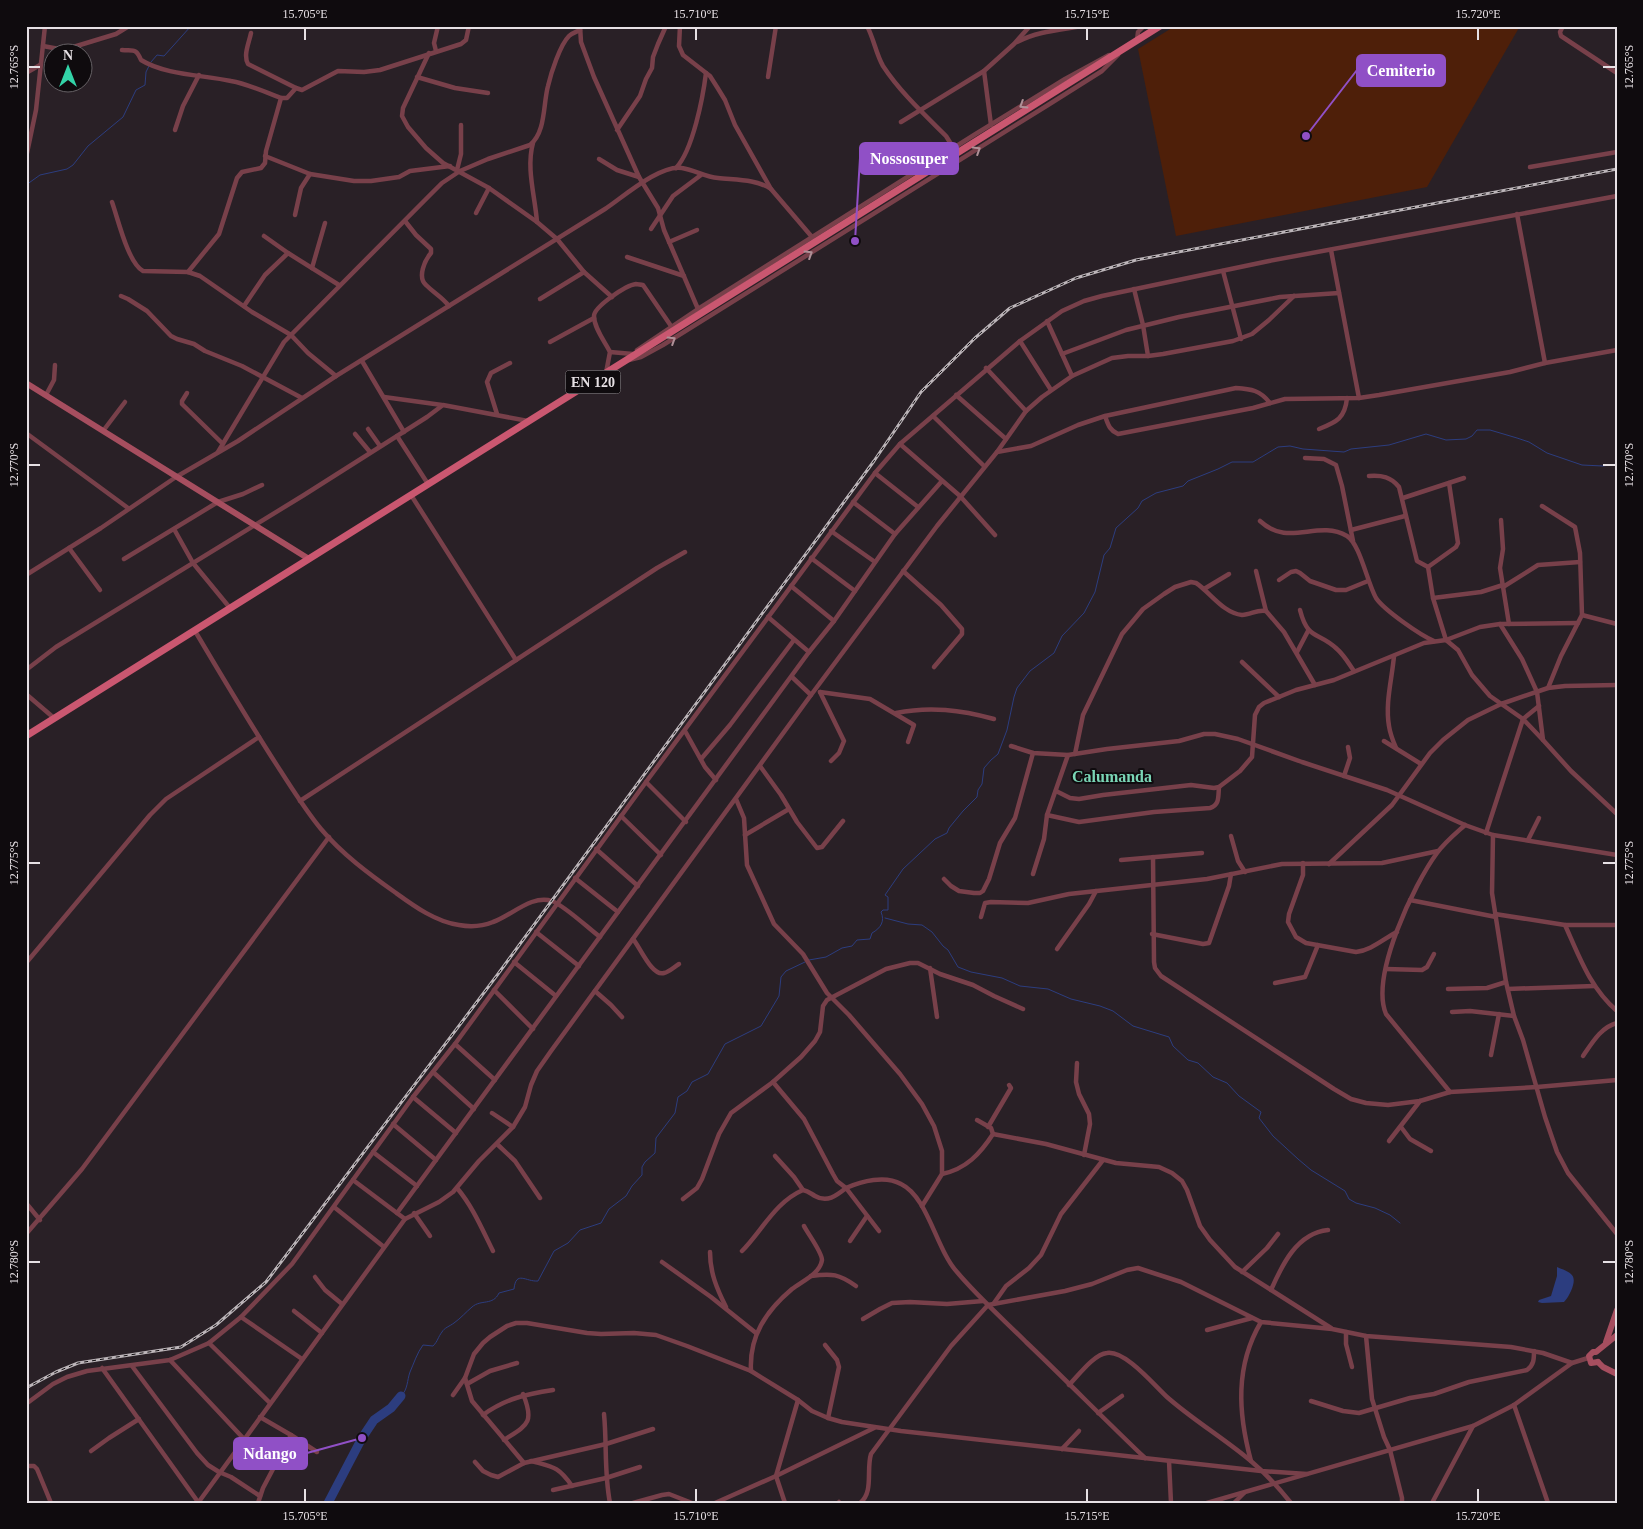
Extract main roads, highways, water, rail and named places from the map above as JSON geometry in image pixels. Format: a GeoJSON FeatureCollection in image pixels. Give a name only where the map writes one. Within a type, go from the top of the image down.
{"type":"FeatureCollection","features":[{"type":"Feature","properties":{"kind":"main road","name":"EN 120"},"geometry":{"type":"LineString","coordinates":[[26,736],[528,421],[628,361],[652,344],[1160,26]]}},
{"type":"Feature","properties":{"kind":"water"},"geometry":{"type":"Polygon","coordinates":[[[1557,1267],[1572,1275],[1574,1281],[1569,1295],[1564,1302],[1538,1302],[1551,1296],[1557,1276],[1557,1267]]]}},
{"type":"Feature","properties":{"kind":"waterway"},"geometry":{"type":"LineString","coordinates":[[151,62],[157,55],[164,56],[191,26]]}},
{"type":"Feature","properties":{"kind":"waterway"},"geometry":{"type":"LineString","coordinates":[[26,185],[40,175],[67,169],[73,165],[88,146],[123,117],[136,90],[145,85],[146,72],[149,66]]}},
{"type":"Feature","properties":{"kind":"waterway"},"geometry":{"type":"LineString","coordinates":[[809,960],[826,957],[842,948],[852,946],[857,940],[870,939],[872,933],[881,924],[883,918],[881,912],[888,910],[888,897],[885,895],[903,869],[935,839],[947,833],[963,811],[977,797],[978,790],[982,784],[984,768],[998,754],[1007,730],[1017,688],[1030,671],[1054,653],[1062,636],[1084,613],[1095,592],[1104,555],[1110,548],[1116,528],[1138,508],[1142,501],[1156,493],[1183,486],[1188,481],[1232,462],[1253,462],[1278,447],[1290,446],[1303,449],[1344,452],[1351,449],[1389,445],[1426,434],[1446,440],[1466,439],[1477,430],[1490,430],[1517,438],[1529,442],[1547,453],[1582,465],[1603,466],[1617,464]]}},
{"type":"Feature","properties":{"kind":"waterway"},"geometry":{"type":"LineString","coordinates":[[885,918],[908,924],[922,925],[932,932],[948,950],[958,967],[971,972],[1002,978],[1020,986],[1048,989],[1071,999],[1100,1006],[1113,1011],[1133,1026],[1169,1037],[1173,1046],[1188,1060],[1198,1063],[1213,1077],[1227,1083],[1239,1096],[1261,1112],[1259,1118],[1273,1136],[1311,1170],[1345,1191],[1349,1199],[1390,1215],[1400,1223]]}},
{"type":"Feature","properties":{"kind":"waterway"},"geometry":{"type":"LineString","coordinates":[[401,1396],[405,1391],[410,1372],[423,1345],[433,1346],[444,1329],[457,1321],[475,1305],[494,1300],[499,1293],[514,1289],[515,1283],[519,1278],[538,1281],[554,1251],[568,1243],[580,1230],[601,1223],[609,1209],[626,1196],[642,1175],[642,1167],[655,1153],[656,1138],[675,1113],[678,1097],[687,1091],[692,1082],[708,1074],[725,1044],[761,1026],[779,996],[781,977],[786,971],[805,962]]}},
{"type":"Feature","properties":{"kind":"waterway"},"geometry":{"type":"LineString","coordinates":[[328,1503],[362,1438],[374,1420],[391,1408],[401,1396]]}},
{"type":"Feature","properties":{"kind":"railway"},"geometry":{"type":"LineString","coordinates":[[26,1388],[78,1363],[181,1347],[216,1325],[266,1282],[498,974],[874,461],[921,392],[975,338],[1010,308],[1076,278],[1136,260],[1617,169]]}},
{"type":"Feature","properties":{"kind":"place","name":"Cemiterio"},"geometry":{"type":"Point","coordinates":[1306,136]}},
{"type":"Feature","properties":{"kind":"place","name":"Nossosuper"},"geometry":{"type":"Point","coordinates":[855,241]}},
{"type":"Feature","properties":{"kind":"place","name":"Ndango"},"geometry":{"type":"Point","coordinates":[362,1438]}},
{"type":"Feature","properties":{"kind":"district","name":"Calumanda"},"geometry":{"type":"Point","coordinates":[1112,776]}}]}
